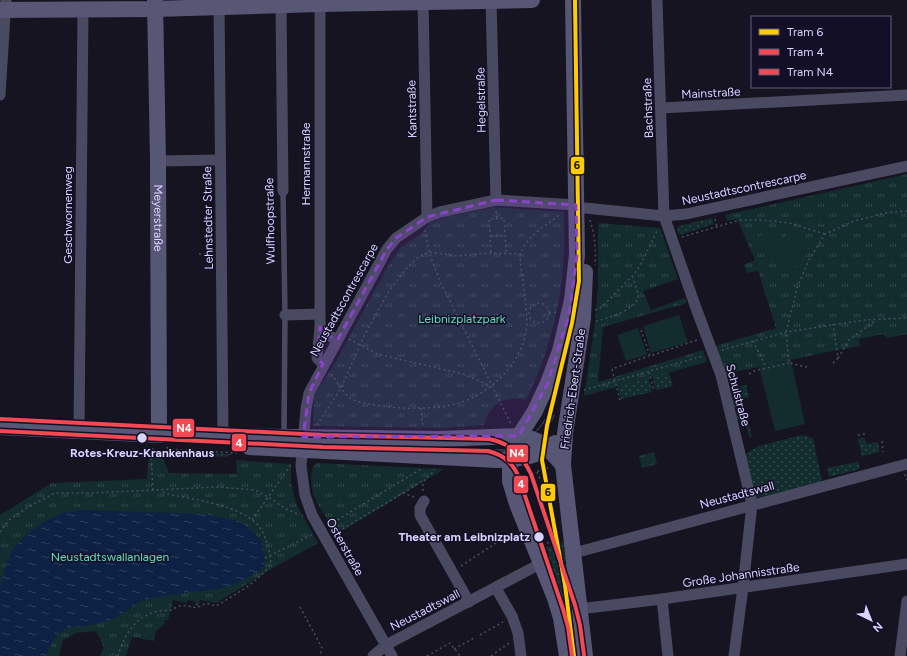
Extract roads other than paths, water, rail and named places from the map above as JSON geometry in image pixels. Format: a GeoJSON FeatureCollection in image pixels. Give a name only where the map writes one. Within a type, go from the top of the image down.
{"type":"FeatureCollection","features":[{"type":"Feature","properties":{"kind":"street"},"geometry":{"type":"LineString","coordinates":[[0,95],[4,7],[219,4],[281,5],[320,2],[532,0]]}},
{"type":"Feature","properties":{"kind":"street","name":"Friedrich-Ebert-Straße"},"geometry":{"type":"LineString","coordinates":[[510,459],[515,430],[535,411],[548,384],[560,351],[572,300],[577,255],[573,0]]}},
{"type":"Feature","properties":{"kind":"street","name":"Friedrich-Ebert-Straße"},"geometry":{"type":"LineString","coordinates":[[582,0],[576,205],[584,318],[565,432],[562,465],[574,553],[574,574],[585,656]]}},
{"type":"Feature","properties":{"kind":"street","name":"Bachstraße"},"geometry":{"type":"LineString","coordinates":[[657,0],[664,216]]}},
{"type":"Feature","properties":{"kind":"street","name":"Hegelstraße"},"geometry":{"type":"LineString","coordinates":[[491,1],[496,200]]}},
{"type":"Feature","properties":{"kind":"street","name":"Hermannstraße"},"geometry":{"type":"LineString","coordinates":[[320,2],[320,327],[317,358],[324,364]]}},
{"type":"Feature","properties":{"kind":"street","name":"Kantstraße"},"geometry":{"type":"LineString","coordinates":[[423,2],[427,217]]}},
{"type":"Feature","properties":{"kind":"street","name":"Lehnstedter Straße"},"geometry":{"type":"LineString","coordinates":[[219,4],[223,436]]}},
{"type":"Feature","properties":{"kind":"street","name":"Meyerstraße"},"geometry":{"type":"LineString","coordinates":[[155,5],[158,161],[159,435]]}},
{"type":"Feature","properties":{"kind":"street","name":"Wulfhoopstraße"},"geometry":{"type":"LineString","coordinates":[[281,5],[283,191]]}},
{"type":"Feature","properties":{"kind":"street","name":"Geschwornenweg"},"geometry":{"type":"LineString","coordinates":[[79,431],[84,6]]}},
{"type":"Feature","properties":{"kind":"street","name":"Mainstraße"},"geometry":{"type":"LineString","coordinates":[[661,108],[907,95]]}},
{"type":"Feature","properties":{"kind":"street"},"geometry":{"type":"LineString","coordinates":[[158,161],[220,160]]}},
{"type":"Feature","properties":{"kind":"street","name":"Neustadtscontrescarpe"},"geometry":{"type":"LineString","coordinates":[[305,440],[309,393],[339,336],[387,249],[396,238],[427,217],[440,212],[496,200],[576,205],[664,216],[686,214],[907,166]]}},
{"type":"Feature","properties":{"kind":"street","name":"Schulstraße"},"geometry":{"type":"LineString","coordinates":[[664,216],[722,380],[752,504],[734,656]]}},
{"type":"Feature","properties":{"kind":"street"},"geometry":{"type":"LineString","coordinates":[[285,315],[320,314]]}},
{"type":"Feature","properties":{"kind":"street"},"geometry":{"type":"LineString","coordinates":[[320,327],[326,335],[339,336]]}},
{"type":"Feature","properties":{"kind":"street"},"geometry":{"type":"LineString","coordinates":[[0,427],[159,435],[180,433],[223,436],[284,437],[437,461],[510,459],[530,456],[542,452],[548,448],[565,432]]}},
{"type":"Feature","properties":{"kind":"street"},"geometry":{"type":"LineString","coordinates":[[159,435],[179,442],[440,439],[515,430],[538,441],[548,448],[562,465]]}},
{"type":"Feature","properties":{"kind":"street","name":"Osterstraße"},"geometry":{"type":"LineString","coordinates":[[305,440],[301,466],[302,480],[305,495],[312,514],[339,567],[392,656]]}},
{"type":"Feature","properties":{"kind":"street"},"geometry":{"type":"LineString","coordinates":[[510,459],[510,481],[517,504],[540,564],[555,598],[561,618],[567,656]]}},
{"type":"Feature","properties":{"kind":"street","name":"Neustadtswall"},"geometry":{"type":"LineString","coordinates":[[574,553],[752,504],[907,464]]}},
{"type":"Feature","properties":{"kind":"street"},"geometry":{"type":"LineString","coordinates":[[424,501],[420,508],[420,515],[469,602]]}},
{"type":"Feature","properties":{"kind":"street","name":"Neustadtswall"},"geometry":{"type":"LineString","coordinates":[[373,656],[386,645],[540,564]]}},
{"type":"Feature","properties":{"kind":"street","name":"Große Johannisstraße"},"geometry":{"type":"LineString","coordinates":[[579,608],[662,599],[907,564]]}},
{"type":"Feature","properties":{"kind":"street"},"geometry":{"type":"LineString","coordinates":[[496,588],[513,617],[521,656]]}},
{"type":"Feature","properties":{"kind":"street"},"geometry":{"type":"LineString","coordinates":[[662,599],[668,656]]}},
{"type":"Feature","properties":{"kind":"street"},"geometry":{"type":"LineString","coordinates":[[900,656],[907,601]]}},
{"type":"Feature","properties":{"kind":"lane","name":"Wulfhoopstraße"},"geometry":{"type":"LineString","coordinates":[[283,191],[285,315],[284,437]]}},
{"type":"Feature","properties":{"kind":"water"},"geometry":{"type":"Polygon","coordinates":[[[85,510],[204,514],[238,521],[248,527],[261,540],[265,558],[264,566],[261,570],[233,585],[220,589],[143,600],[115,618],[93,625],[70,627],[58,634],[46,656],[0,656],[0,590],[4,571],[11,552],[25,536],[44,522],[63,513],[85,510]]]}},
{"type":"Feature","properties":{"kind":"tram line","name":"6"},"geometry":{"type":"LineString","coordinates":[[574,656],[565,585],[542,460],[547,426],[572,323],[579,281],[575,0]]}},
{"type":"Feature","properties":{"kind":"tram line"},"geometry":{"type":"LineString","coordinates":[[506,445],[514,444],[528,438],[544,422],[552,407]]}},
{"type":"Feature","properties":{"kind":"tram line"},"geometry":{"type":"LineString","coordinates":[[474,449],[512,450],[532,444],[548,429],[554,415]]}},
{"type":"Feature","properties":{"kind":"tram line","name":"N4"},"geometry":{"type":"LineString","coordinates":[[0,419],[323,435],[489,439],[503,443],[524,461],[531,474],[575,605],[580,625],[584,655]]}},
{"type":"Feature","properties":{"kind":"tram line","name":"4"},"geometry":{"type":"LineString","coordinates":[[0,431],[323,447],[488,451],[494,453],[507,460],[514,468],[519,478],[563,609],[568,627],[572,656]]}},
{"type":"Feature","properties":{"kind":"place","name":"Rotes-Kreuz-Krankenhaus"},"geometry":{"type":"Point","coordinates":[142,438]}},
{"type":"Feature","properties":{"kind":"place","name":"Theater am Leibnizplatz"},"geometry":{"type":"Point","coordinates":[539,537]}},
{"type":"Feature","properties":{"kind":"park label","name":"Leibnizplatzpark"},"geometry":{"type":"Point","coordinates":[462,319]}},
{"type":"Feature","properties":{"kind":"park label","name":"Neustadtswallanlagen"},"geometry":{"type":"Point","coordinates":[110,557]}}]}
